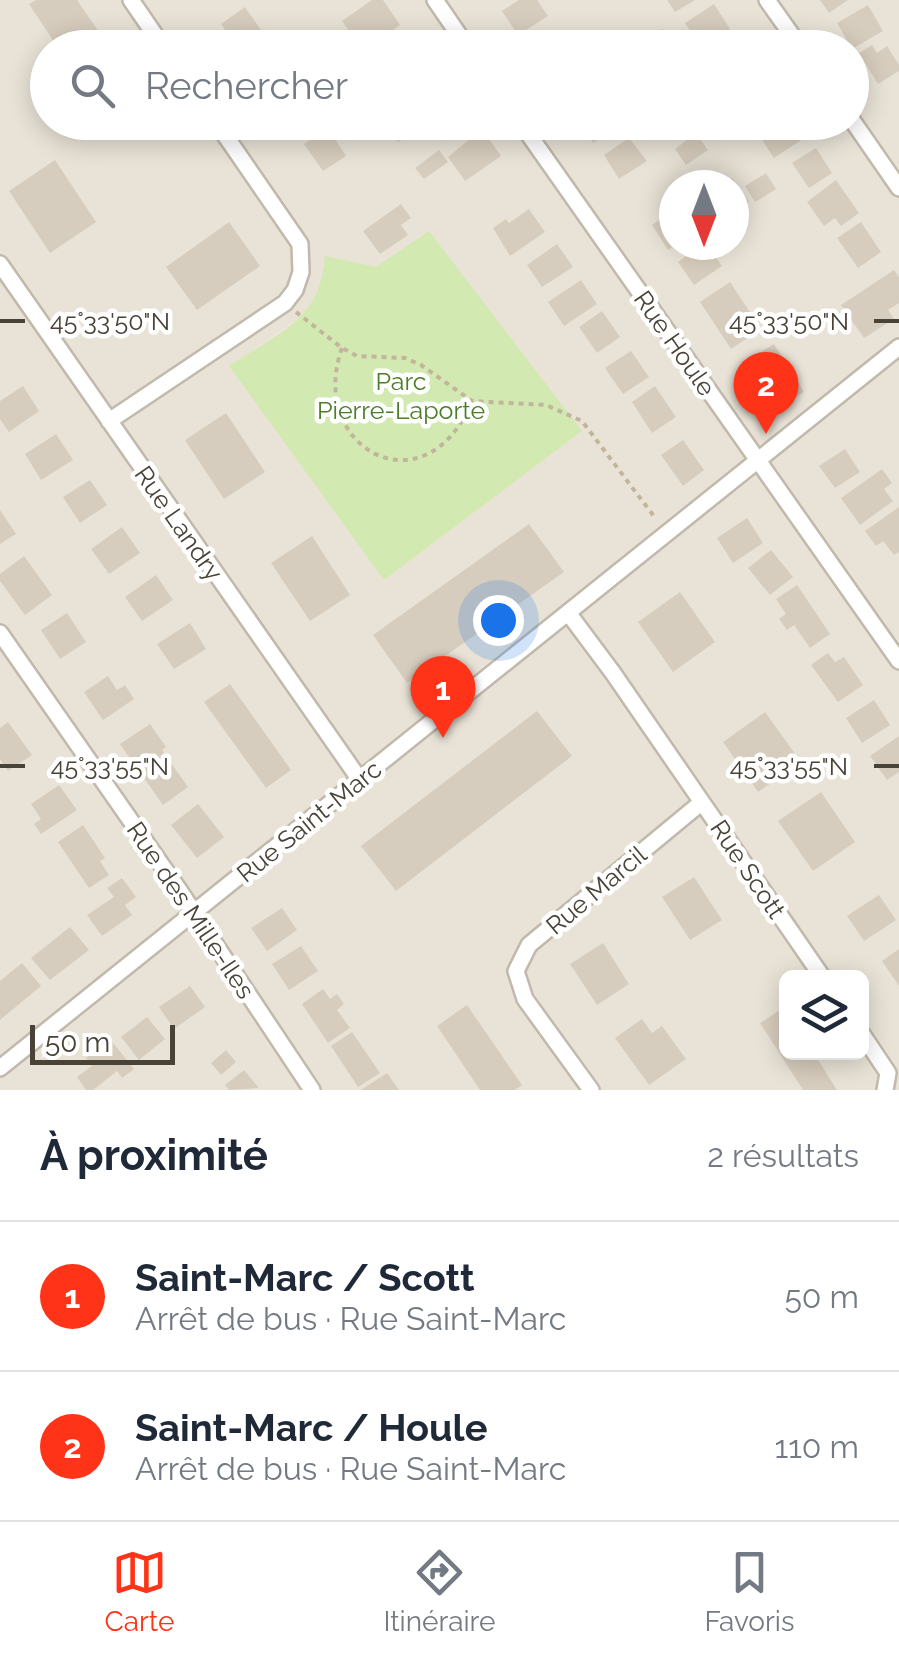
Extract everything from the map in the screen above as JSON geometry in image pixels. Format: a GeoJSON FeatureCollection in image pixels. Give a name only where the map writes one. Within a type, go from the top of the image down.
{"type":"FeatureCollection","features":[{"type":"Feature","properties":{"kind":"street"},"geometry":{"type":"LineString","coordinates":[[131,0],[152,30]]}},
{"type":"Feature","properties":{"kind":"street"},"geometry":{"type":"LineString","coordinates":[[435,0],[456,30]]}},
{"type":"Feature","properties":{"kind":"street"},"geometry":{"type":"LineString","coordinates":[[767,0],[788,30]]}},
{"type":"Feature","properties":{"kind":"street"},"geometry":{"type":"LineString","coordinates":[[109,421],[286,303],[295,290],[301,272],[300,244],[228,140]]}},
{"type":"Feature","properties":{"kind":"street","name":"Rue Houle"},"geometry":{"type":"LineString","coordinates":[[533,140],[899,661]]}},
{"type":"Feature","properties":{"kind":"street"},"geometry":{"type":"LineString","coordinates":[[866,140],[899,188]]}},
{"type":"Feature","properties":{"kind":"street","name":"Rue Landry"},"geometry":{"type":"LineString","coordinates":[[0,264],[360,780]]}},
{"type":"Feature","properties":{"kind":"street","name":"Rue Saint-Marc"},"geometry":{"type":"LineString","coordinates":[[0,1068],[899,347]]}},
{"type":"Feature","properties":{"kind":"street","name":"Rue Scott"},"geometry":{"type":"LineString","coordinates":[[569,614],[818,970]]}},
{"type":"Feature","properties":{"kind":"street","name":"Rue des Mille-Iles"},"geometry":{"type":"LineString","coordinates":[[0,633],[312,1090]]}},
{"type":"Feature","properties":{"kind":"street","name":"Rue Marcil"},"geometry":{"type":"LineString","coordinates":[[592,1090],[525,999],[516,971],[529,945],[702,802]]}},
{"type":"Feature","properties":{"kind":"street"},"geometry":{"type":"LineString","coordinates":[[869,1044],[888,1073],[886,1090]]}},
{"type":"Feature","properties":{"kind":"path"},"geometry":{"type":"LineString","coordinates":[[286,303],[357,356],[405,358],[422,365],[472,400],[546,405],[582,421],[656,519]]}},
{"type":"Feature","properties":{"kind":"path"},"geometry":{"type":"LineString","coordinates":[[342,348],[335,368],[336,395],[345,427],[364,448],[384,457],[402,460],[435,452],[460,426],[472,400]]}},
{"type":"Feature","properties":{"kind":"shaded area"},"geometry":{"type":"Polygon","coordinates":[[[0,0],[899,0],[899,1090],[0,1090],[0,0]],[[376,267],[324,283],[304,315],[229,366],[376,267]]]}},
{"type":"Feature","properties":{"kind":"green space","name":"Parc Pierre-Laporte"},"geometry":{"type":"Polygon","coordinates":[[[429,231],[582,431],[384,580],[229,366],[279,334],[306,310],[322,278],[325,256],[376,267],[429,231]]]}},
{"type":"Feature","properties":{"kind":"building"},"geometry":{"type":"Polygon","coordinates":[[[36,0],[77,0],[97,30],[46,30],[29,4],[36,0]]]}},
{"type":"Feature","properties":{"kind":"building"},"geometry":{"type":"Polygon","coordinates":[[[372,0],[383,0],[400,25],[393,30],[348,30],[342,21],[372,0]]]}},
{"type":"Feature","properties":{"kind":"building"},"geometry":{"type":"Polygon","coordinates":[[[519,0],[537,0],[548,16],[526,30],[515,30],[502,11],[519,0]]]}},
{"type":"Feature","properties":{"kind":"building"},"geometry":{"type":"Polygon","coordinates":[[[667,0],[695,0],[675,12],[667,0]]]}},
{"type":"Feature","properties":{"kind":"building"},"geometry":{"type":"Polygon","coordinates":[[[820,0],[848,0],[829,13],[820,0]]]}},
{"type":"Feature","properties":{"kind":"building"},"geometry":{"type":"Polygon","coordinates":[[[714,4],[730,29],[689,30],[685,23],[714,4]]]}},
{"type":"Feature","properties":{"kind":"building"},"geometry":{"type":"Polygon","coordinates":[[[868,5],[883,31],[869,39],[869,30],[841,30],[837,23],[868,5]]]}},
{"type":"Feature","properties":{"kind":"building"},"geometry":{"type":"Polygon","coordinates":[[[245,7],[261,30],[225,30],[221,24],[245,7]]]}},
{"type":"Feature","properties":{"kind":"building"},"geometry":{"type":"Polygon","coordinates":[[[872,45],[877,53],[887,46],[899,71],[878,84],[869,69],[872,45]]]}},
{"type":"Feature","properties":{"kind":"building"},"geometry":{"type":"Polygon","coordinates":[[[310,140],[336,140],[346,156],[323,171],[304,144],[310,140]]]}},
{"type":"Feature","properties":{"kind":"building"},"geometry":{"type":"Polygon","coordinates":[[[469,140],[490,140],[501,156],[465,181],[448,157],[469,140]]]}},
{"type":"Feature","properties":{"kind":"building"},"geometry":{"type":"Polygon","coordinates":[[[631,140],[647,161],[619,179],[604,155],[631,140]]]}},
{"type":"Feature","properties":{"kind":"building"},"geometry":{"type":"Polygon","coordinates":[[[687,140],[701,140],[708,150],[686,165],[675,149],[687,140]]]}},
{"type":"Feature","properties":{"kind":"building"},"geometry":{"type":"Polygon","coordinates":[[[762,140],[801,140],[774,158],[762,140]]]}},
{"type":"Feature","properties":{"kind":"building"},"geometry":{"type":"Polygon","coordinates":[[[816,148],[832,173],[809,188],[792,163],[816,148]]]}},
{"type":"Feature","properties":{"kind":"building"},"geometry":{"type":"Polygon","coordinates":[[[439,150],[448,162],[424,179],[415,168],[439,150]]]}},
{"type":"Feature","properties":{"kind":"building"},"geometry":{"type":"Polygon","coordinates":[[[55,160],[96,222],[50,253],[9,191],[55,160]]]}},
{"type":"Feature","properties":{"kind":"building"},"geometry":{"type":"Polygon","coordinates":[[[766,173],[776,189],[755,202],[749,184],[766,173]]]}},
{"type":"Feature","properties":{"kind":"building"},"geometry":{"type":"Polygon","coordinates":[[[836,180],[859,213],[841,226],[835,218],[824,226],[807,202],[836,180]]]}},
{"type":"Feature","properties":{"kind":"building"},"geometry":{"type":"Polygon","coordinates":[[[401,204],[411,218],[401,225],[408,235],[380,254],[363,231],[401,204]]]}},
{"type":"Feature","properties":{"kind":"building"},"geometry":{"type":"Polygon","coordinates":[[[529,209],[545,232],[510,256],[493,228],[506,219],[509,223],[529,209]]]}},
{"type":"Feature","properties":{"kind":"building"},"geometry":{"type":"Polygon","coordinates":[[[229,222],[260,266],[197,310],[166,267],[229,222]]]}},
{"type":"Feature","properties":{"kind":"building"},"geometry":{"type":"Polygon","coordinates":[[[861,222],[881,252],[858,268],[837,238],[861,222]]]}},
{"type":"Feature","properties":{"kind":"building"},"geometry":{"type":"Polygon","coordinates":[[[557,244],[573,267],[542,287],[527,265],[557,244]]]}},
{"type":"Feature","properties":{"kind":"building"},"geometry":{"type":"Polygon","coordinates":[[[718,260],[722,266],[694,285],[678,262],[718,260]]]}},
{"type":"Feature","properties":{"kind":"building"},"geometry":{"type":"Polygon","coordinates":[[[894,270],[899,277],[899,303],[888,310],[894,319],[864,338],[841,305],[894,270]]]}},
{"type":"Feature","properties":{"kind":"building"},"geometry":{"type":"Polygon","coordinates":[[[581,280],[597,304],[564,326],[548,302],[581,280]]]}},
{"type":"Feature","properties":{"kind":"building"},"geometry":{"type":"Polygon","coordinates":[[[730,282],[761,329],[731,349],[700,302],[730,282]]]}},
{"type":"Feature","properties":{"kind":"building"},"geometry":{"type":"Polygon","coordinates":[[[602,311],[620,337],[597,353],[579,327],[602,311]]]}},
{"type":"Feature","properties":{"kind":"building"},"geometry":{"type":"Polygon","coordinates":[[[774,344],[804,392],[773,411],[743,363],[774,344]]]}},
{"type":"Feature","properties":{"kind":"building"},"geometry":{"type":"Polygon","coordinates":[[[631,351],[649,377],[623,394],[605,368],[631,351]]]}},
{"type":"Feature","properties":{"kind":"building"},"geometry":{"type":"Polygon","coordinates":[[[23,386],[39,411],[9,432],[0,419],[0,401],[23,386]]]}},
{"type":"Feature","properties":{"kind":"building"},"geometry":{"type":"Polygon","coordinates":[[[655,386],[676,417],[652,433],[632,402],[655,386]]]}},
{"type":"Feature","properties":{"kind":"building"},"geometry":{"type":"Polygon","coordinates":[[[226,413],[265,472],[224,499],[185,440],[226,413]]]}},
{"type":"Feature","properties":{"kind":"building"},"geometry":{"type":"Polygon","coordinates":[[[56,434],[73,460],[41,480],[25,454],[56,434]]]}},
{"type":"Feature","properties":{"kind":"building"},"geometry":{"type":"Polygon","coordinates":[[[683,440],[704,470],[683,486],[661,455],[683,440]]]}},
{"type":"Feature","properties":{"kind":"building"},"geometry":{"type":"Polygon","coordinates":[[[845,449],[860,472],[835,488],[819,466],[845,449]]]}},
{"type":"Feature","properties":{"kind":"building"},"geometry":{"type":"Polygon","coordinates":[[[882,469],[892,483],[884,489],[893,501],[860,525],[841,498],[882,469]]]}},
{"type":"Feature","properties":{"kind":"building"},"geometry":{"type":"Polygon","coordinates":[[[90,480],[107,505],[80,523],[63,497],[90,480]]]}},
{"type":"Feature","properties":{"kind":"building"},"geometry":{"type":"Polygon","coordinates":[[[899,507],[899,552],[894,555],[883,541],[876,546],[865,531],[899,507]]]}},
{"type":"Feature","properties":{"kind":"building"},"geometry":{"type":"Polygon","coordinates":[[[0,510],[16,534],[0,544],[0,510]]]}},
{"type":"Feature","properties":{"kind":"building"},"geometry":{"type":"Polygon","coordinates":[[[747,518],[763,543],[733,563],[717,538],[747,518]]]}},
{"type":"Feature","properties":{"kind":"building"},"geometry":{"type":"Polygon","coordinates":[[[529,524],[564,572],[407,683],[373,635],[529,524]]]}},
{"type":"Feature","properties":{"kind":"building"},"geometry":{"type":"Polygon","coordinates":[[[122,527],[140,553],[109,574],[91,549],[122,527]]]}},
{"type":"Feature","properties":{"kind":"building"},"geometry":{"type":"Polygon","coordinates":[[[312,536],[350,595],[310,621],[271,563],[312,536]]]}},
{"type":"Feature","properties":{"kind":"building"},"geometry":{"type":"Polygon","coordinates":[[[771,550],[793,577],[770,595],[748,568],[771,550]]]}},
{"type":"Feature","properties":{"kind":"building"},"geometry":{"type":"Polygon","coordinates":[[[24,556],[52,595],[25,615],[0,581],[0,574],[24,556]]]}},
{"type":"Feature","properties":{"kind":"building"},"geometry":{"type":"Polygon","coordinates":[[[156,575],[173,600],[142,621],[125,597],[156,575]]]}},
{"type":"Feature","properties":{"kind":"building"},"geometry":{"type":"Polygon","coordinates":[[[797,585],[830,634],[810,648],[794,625],[787,630],[779,619],[786,614],[776,599],[797,585]]]}},
{"type":"Feature","properties":{"kind":"building"},"geometry":{"type":"Polygon","coordinates":[[[680,592],[715,642],[673,672],[638,622],[680,592]]]}},
{"type":"Feature","properties":{"kind":"building"},"geometry":{"type":"Polygon","coordinates":[[[67,613],[86,642],[60,659],[41,630],[67,613]]]}},
{"type":"Feature","properties":{"kind":"building"},"geometry":{"type":"Polygon","coordinates":[[[190,623],[206,649],[174,669],[157,644],[190,623]]]}},
{"type":"Feature","properties":{"kind":"building"},"geometry":{"type":"Polygon","coordinates":[[[828,653],[835,662],[844,657],[863,685],[838,702],[811,665],[828,653]]]}},
{"type":"Feature","properties":{"kind":"building"},"geometry":{"type":"Polygon","coordinates":[[[108,676],[117,690],[125,685],[134,699],[103,720],[84,692],[108,676]]]}},
{"type":"Feature","properties":{"kind":"building"},"geometry":{"type":"Polygon","coordinates":[[[230,684],[291,770],[266,788],[204,702],[230,684]]]}},
{"type":"Feature","properties":{"kind":"building"},"geometry":{"type":"Polygon","coordinates":[[[874,700],[890,725],[862,743],[846,718],[874,700]]]}},
{"type":"Feature","properties":{"kind":"building"},"geometry":{"type":"Polygon","coordinates":[[[537,711],[572,756],[396,891],[361,846],[537,711]]]}},
{"type":"Feature","properties":{"kind":"building"},"geometry":{"type":"Polygon","coordinates":[[[765,712],[801,762],[758,792],[723,742],[765,712]]]}},
{"type":"Feature","properties":{"kind":"building"},"geometry":{"type":"Polygon","coordinates":[[[8,722],[32,755],[8,771],[0,759],[0,728],[8,722]]]}},
{"type":"Feature","properties":{"kind":"building"},"geometry":{"type":"Polygon","coordinates":[[[150,724],[166,747],[162,750],[188,787],[163,805],[120,744],[150,724]]]}},
{"type":"Feature","properties":{"kind":"building"},"geometry":{"type":"Polygon","coordinates":[[[899,736],[899,772],[887,780],[870,756],[899,736]]]}},
{"type":"Feature","properties":{"kind":"building"},"geometry":{"type":"Polygon","coordinates":[[[59,785],[77,810],[41,834],[34,824],[41,819],[31,804],[59,785]]]}},
{"type":"Feature","properties":{"kind":"building"},"geometry":{"type":"Polygon","coordinates":[[[821,792],[855,842],[813,871],[778,821],[821,792]]]}},
{"type":"Feature","properties":{"kind":"building"},"geometry":{"type":"Polygon","coordinates":[[[198,804],[224,837],[197,858],[171,825],[198,804]]]}},
{"type":"Feature","properties":{"kind":"building"},"geometry":{"type":"Polygon","coordinates":[[[83,825],[105,858],[100,861],[109,875],[89,888],[58,842],[83,825]]]}},
{"type":"Feature","properties":{"kind":"building"},"geometry":{"type":"Polygon","coordinates":[[[694,877],[722,920],[690,940],[662,897],[694,877]]]}},
{"type":"Feature","properties":{"kind":"building"},"geometry":{"type":"Polygon","coordinates":[[[122,878],[136,897],[125,905],[132,915],[102,936],[87,915],[114,897],[107,888],[122,878]]]}},
{"type":"Feature","properties":{"kind":"building"},"geometry":{"type":"Polygon","coordinates":[[[879,895],[896,920],[864,941],[847,916],[879,895]]]}},
{"type":"Feature","properties":{"kind":"building"},"geometry":{"type":"Polygon","coordinates":[[[282,908],[297,930],[267,951],[251,928],[282,908]]]}},
{"type":"Feature","properties":{"kind":"building"},"geometry":{"type":"Polygon","coordinates":[[[70,927],[89,950],[50,980],[31,958],[70,927]]]}},
{"type":"Feature","properties":{"kind":"building"},"geometry":{"type":"Polygon","coordinates":[[[603,943],[629,984],[597,1005],[570,964],[603,943]]]}},
{"type":"Feature","properties":{"kind":"building"},"geometry":{"type":"Polygon","coordinates":[[[301,946],[318,971],[289,990],[272,964],[301,946]]]}},
{"type":"Feature","properties":{"kind":"building"},"geometry":{"type":"Polygon","coordinates":[[[899,949],[899,986],[882,961],[899,949]]]}},
{"type":"Feature","properties":{"kind":"building"},"geometry":{"type":"Polygon","coordinates":[[[22,963],[41,986],[0,1020],[0,981],[22,963]]]}},
{"type":"Feature","properties":{"kind":"building"},"geometry":{"type":"Polygon","coordinates":[[[190,986],[205,1007],[174,1029],[159,1007],[190,986]]]}},
{"type":"Feature","properties":{"kind":"building"},"geometry":{"type":"Polygon","coordinates":[[[323,989],[330,999],[337,994],[344,1004],[337,1010],[350,1028],[328,1043],[302,1004],[323,989]]]}},
{"type":"Feature","properties":{"kind":"building"},"geometry":{"type":"Polygon","coordinates":[[[467,1005],[522,1085],[515,1090],[480,1090],[437,1026],[467,1005]]]}},
{"type":"Feature","properties":{"kind":"building"},"geometry":{"type":"Polygon","coordinates":[[[779,1011],[779,1053],[760,1023],[779,1011]]]}},
{"type":"Feature","properties":{"kind":"building"},"geometry":{"type":"Polygon","coordinates":[[[147,1017],[165,1039],[139,1060],[121,1037],[147,1017]]]}},
{"type":"Feature","properties":{"kind":"building"},"geometry":{"type":"Polygon","coordinates":[[[642,1019],[652,1033],[662,1026],[686,1059],[649,1085],[615,1038],[642,1019]]]}},
{"type":"Feature","properties":{"kind":"building"},"geometry":{"type":"Polygon","coordinates":[[[352,1032],[380,1073],[358,1087],[331,1046],[352,1032]]]}},
{"type":"Feature","properties":{"kind":"building"},"geometry":{"type":"Polygon","coordinates":[[[110,1039],[134,1069],[122,1078],[117,1071],[93,1090],[86,1090],[77,1077],[92,1066],[86,1058],[110,1039]]]}},
{"type":"Feature","properties":{"kind":"building"},"geometry":{"type":"Polygon","coordinates":[[[226,1050],[236,1062],[221,1075],[211,1063],[226,1050]]]}},
{"type":"Feature","properties":{"kind":"building"},"geometry":{"type":"Polygon","coordinates":[[[784,1060],[818,1060],[837,1090],[803,1090],[784,1060]]]}},
{"type":"Feature","properties":{"kind":"building"},"geometry":{"type":"Polygon","coordinates":[[[244,1070],[259,1088],[229,1090],[225,1085],[244,1070]]]}},
{"type":"Feature","properties":{"kind":"building"},"geometry":{"type":"Polygon","coordinates":[[[387,1073],[399,1090],[361,1090],[387,1073]]]}},
{"type":"Feature","properties":{"kind":"place","name":"Saint-Marc / Houle"},"geometry":{"type":"Point","coordinates":[766,434]}},
{"type":"Feature","properties":{"kind":"place","name":"Saint-Marc / Scott"},"geometry":{"type":"Point","coordinates":[443,738]}}]}
